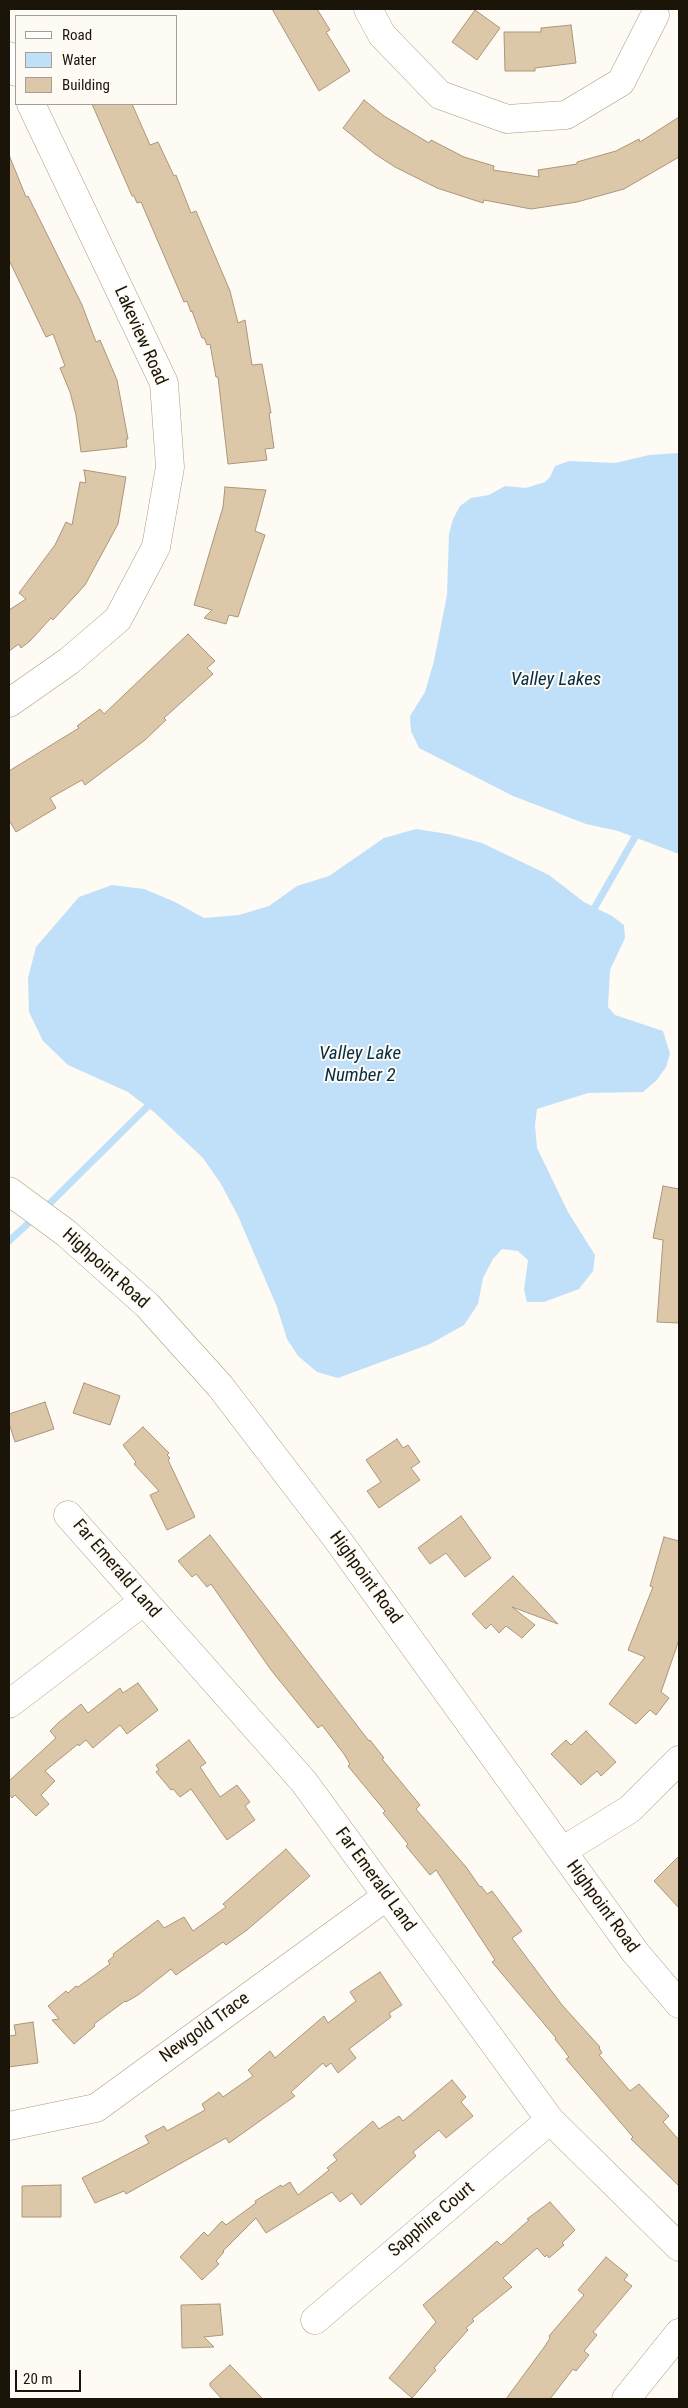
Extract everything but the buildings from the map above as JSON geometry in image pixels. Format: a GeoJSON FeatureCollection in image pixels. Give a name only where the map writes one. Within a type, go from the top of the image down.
{"type":"FeatureCollection","features":[{"type":"Feature","properties":{"kind":"street"},"geometry":{"type":"LineString","coordinates":[[368,9],[382,35],[440,95],[507,120],[566,115],[622,82],[655,15]]}},
{"type":"Feature","properties":{"kind":"street"},"geometry":{"type":"LineString","coordinates":[[9,56],[15,70]]}},
{"type":"Feature","properties":{"kind":"street","name":"Lakeview Road"},"geometry":{"type":"LineString","coordinates":[[9,703],[69,661],[118,619],[156,547],[170,467],[164,383],[31,105]]}},
{"type":"Feature","properties":{"kind":"street","name":"Highpoint Road"},"geometry":{"type":"LineString","coordinates":[[9,1191],[66,1233],[148,1306],[220,1386],[337,1539],[635,1952],[679,2004]]}},
{"type":"Feature","properties":{"kind":"street","name":"Far Emerald Land"},"geometry":{"type":"LineString","coordinates":[[68,1515],[304,1782],[550,2120],[679,2246]]}},
{"type":"Feature","properties":{"kind":"street"},"geometry":{"type":"LineString","coordinates":[[9,1704],[144,1601]]}},
{"type":"Feature","properties":{"kind":"street"},"geometry":{"type":"LineString","coordinates":[[562,1851],[630,1809],[679,1760]]}},
{"type":"Feature","properties":{"kind":"street","name":"Newgold Trace"},"geometry":{"type":"LineString","coordinates":[[9,2126],[96,2108],[387,1896]]}},
{"type":"Feature","properties":{"kind":"street","name":"Sapphire Court"},"geometry":{"type":"LineString","coordinates":[[315,2320],[550,2120]]}},
{"type":"Feature","properties":{"kind":"street"},"geometry":{"type":"LineString","coordinates":[[626,2399],[679,2333]]}},
{"type":"Feature","properties":{"kind":"water","name":"Valley Lakes"},"geometry":{"type":"Polygon","coordinates":[[[679,453],[679,854],[618,831],[586,824],[513,796],[419,748],[411,731],[410,716],[425,692],[434,661],[447,595],[449,534],[453,519],[460,506],[471,498],[489,495],[505,486],[526,488],[545,482],[550,477],[555,466],[569,461],[615,463],[649,455],[679,453]]]}},
{"type":"Feature","properties":{"kind":"water","name":"Valley Lake Number 2"},"geometry":{"type":"Polygon","coordinates":[[[416,829],[448,834],[482,843],[549,875],[584,902],[612,916],[624,925],[625,938],[610,970],[608,1007],[615,1015],[663,1031],[670,1054],[666,1067],[656,1081],[643,1092],[588,1093],[537,1109],[535,1125],[537,1148],[568,1212],[595,1255],[593,1271],[579,1289],[544,1302],[527,1302],[524,1290],[528,1260],[518,1251],[502,1249],[493,1259],[483,1278],[478,1304],[464,1325],[430,1344],[338,1378],[317,1372],[298,1356],[287,1339],[277,1307],[238,1216],[221,1184],[203,1158],[154,1112],[128,1092],[68,1065],[43,1041],[29,1012],[28,978],[36,947],[79,897],[112,885],[144,889],[175,902],[204,918],[239,915],[269,906],[297,886],[329,876],[384,838],[416,829]]]}},
{"type":"Feature","properties":{"kind":"waterway"},"geometry":{"type":"LineString","coordinates":[[595,907],[635,837]]}},
{"type":"Feature","properties":{"kind":"waterway"},"geometry":{"type":"LineString","coordinates":[[44,1209],[147,1107]]}},
{"type":"Feature","properties":{"kind":"waterway"},"geometry":{"type":"LineString","coordinates":[[9,1241],[34,1218]]}}]}
